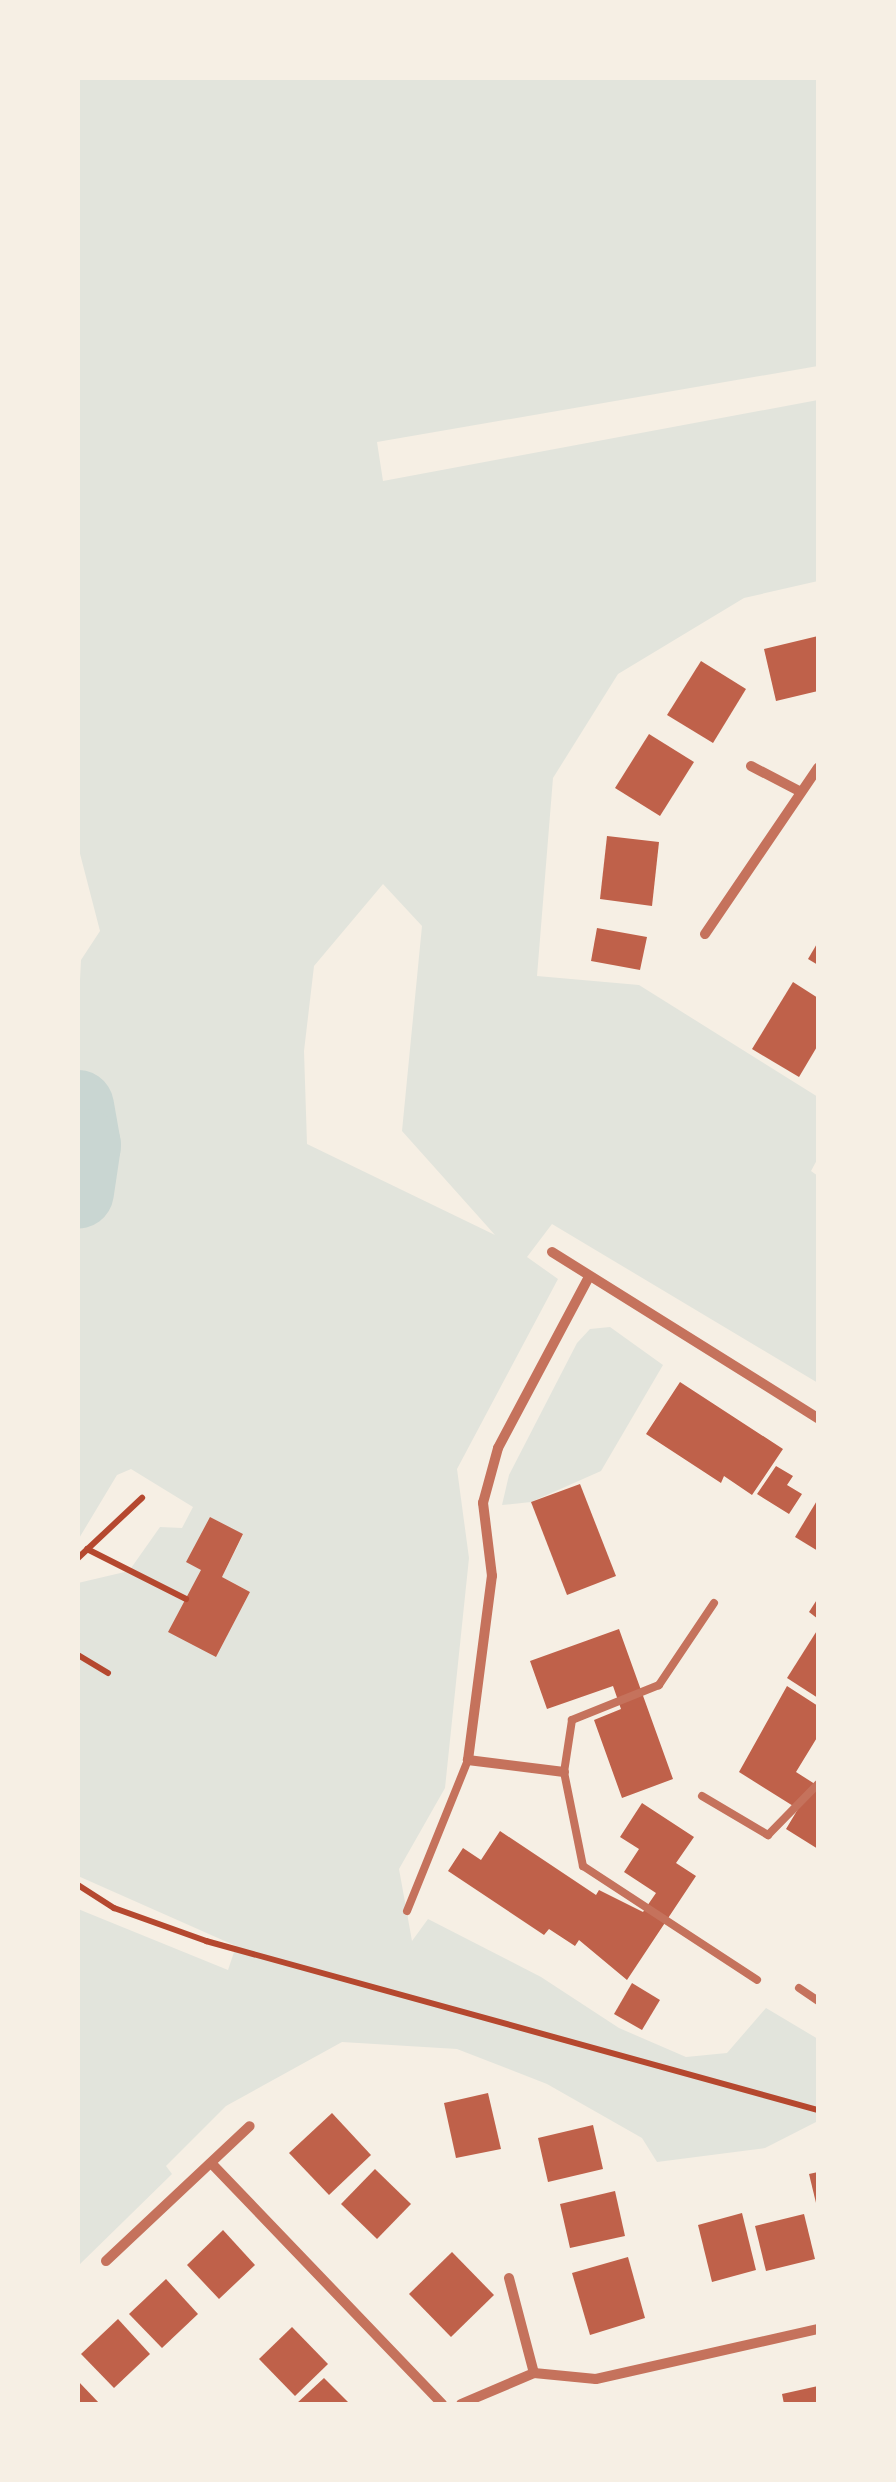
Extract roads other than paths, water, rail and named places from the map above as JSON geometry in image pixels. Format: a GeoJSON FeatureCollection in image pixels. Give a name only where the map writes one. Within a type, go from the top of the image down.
{"type":"FeatureCollection","features":[{"type":"Feature","properties":{"kind":"street"},"geometry":{"type":"LineString","coordinates":[[751,766],[799,791]]}},
{"type":"Feature","properties":{"kind":"street"},"geometry":{"type":"LineString","coordinates":[[705,934],[818,768]]}},
{"type":"Feature","properties":{"kind":"street"},"geometry":{"type":"LineString","coordinates":[[552,1252],[818,1418]]}},
{"type":"Feature","properties":{"kind":"street"},"geometry":{"type":"LineString","coordinates":[[564,1772],[468,1760],[492,1576],[483,1504],[498,1448],[589,1278]]}},
{"type":"Feature","properties":{"kind":"street"},"geometry":{"type":"LineString","coordinates":[[106,2261],[212,2166],[250,2126]]}},
{"type":"Feature","properties":{"kind":"street"},"geometry":{"type":"LineString","coordinates":[[212,2166],[442,2404]]}},
{"type":"Feature","properties":{"kind":"street"},"geometry":{"type":"LineString","coordinates":[[508,2278],[534,2372]]}},
{"type":"Feature","properties":{"kind":"street"},"geometry":{"type":"LineString","coordinates":[[461,2404],[534,2372],[596,2379],[818,2329]]}},
{"type":"Feature","properties":{"kind":"lane"},"geometry":{"type":"LineString","coordinates":[[714,1603],[659,1685],[572,1720],[564,1772],[583,1866],[757,1980]]}},
{"type":"Feature","properties":{"kind":"lane"},"geometry":{"type":"LineString","coordinates":[[408,1911],[468,1760]]}},
{"type":"Feature","properties":{"kind":"lane"},"geometry":{"type":"LineString","coordinates":[[702,1796],[768,1835],[818,1784]]}},
{"type":"Feature","properties":{"kind":"lane"},"geometry":{"type":"LineString","coordinates":[[799,1988],[818,2002]]}},
{"type":"Feature","properties":{"kind":"waterway"},"geometry":{"type":"LineString","coordinates":[[78,1106],[85,1145],[78,1192]]}}]}
